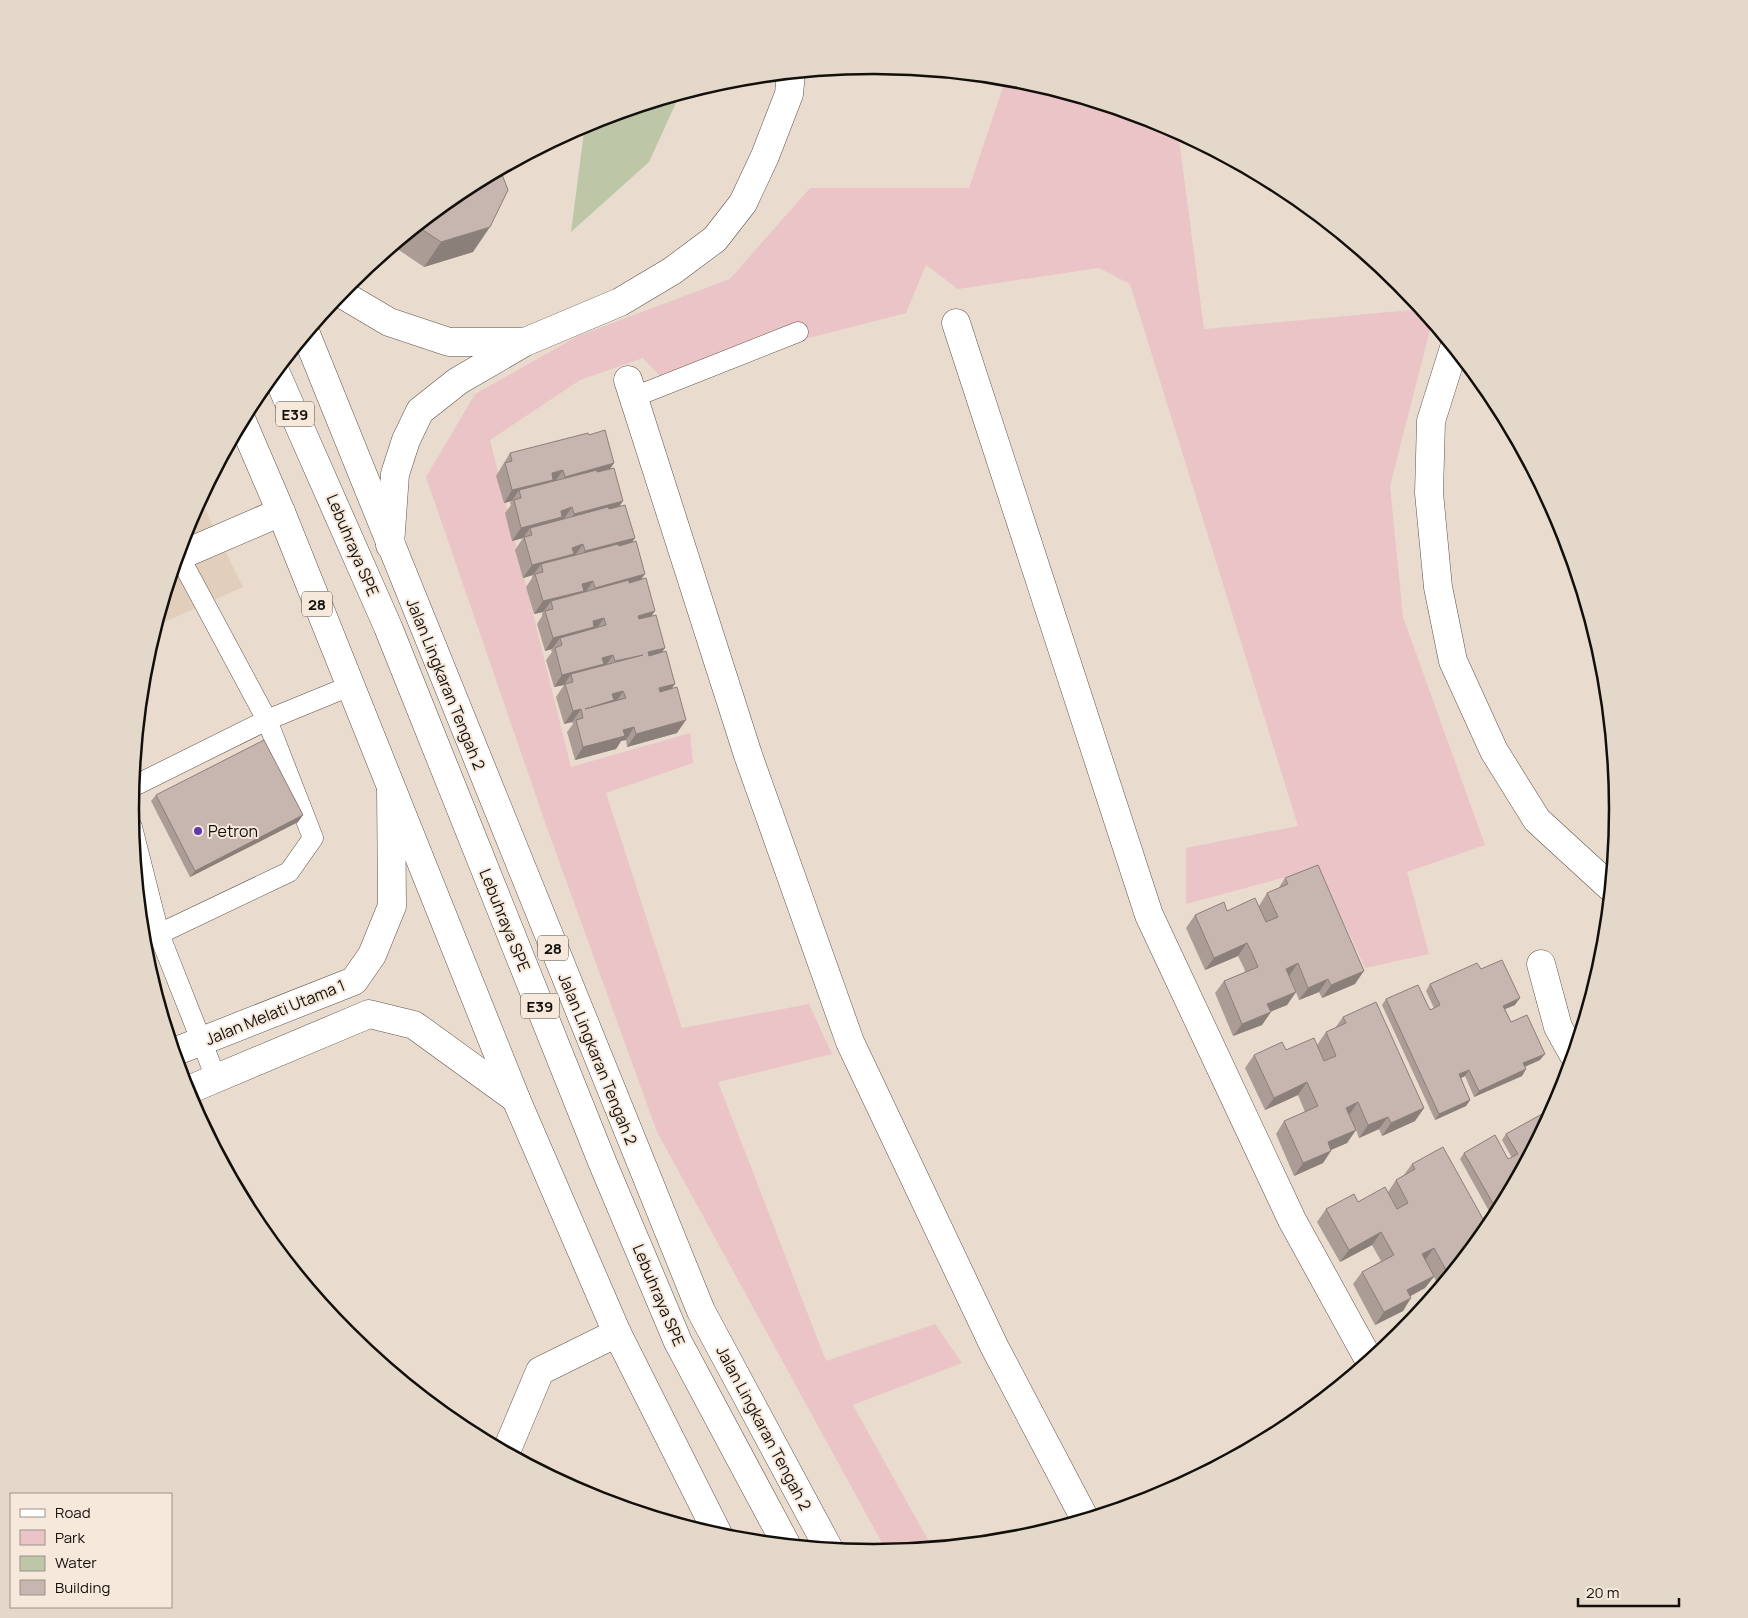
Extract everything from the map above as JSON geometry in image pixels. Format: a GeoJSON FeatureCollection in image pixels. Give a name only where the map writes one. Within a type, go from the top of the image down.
{"type":"FeatureCollection","features":[{"type":"Feature","properties":{"kind":"main road"},"geometry":{"type":"LineString","coordinates":[[390,545],[395,474],[406,440],[420,411],[458,380],[525,342],[620,302],[672,271],[715,239],[744,203],[789,94],[790,79]]}},
{"type":"Feature","properties":{"kind":"main road"},"geometry":{"type":"LineString","coordinates":[[347,297],[389,322],[449,342],[525,342]]}},
{"type":"Feature","properties":{"kind":"main road"},"geometry":{"type":"LineString","coordinates":[[956,323],[1149,915],[1292,1220],[1366,1355]]}},
{"type":"Feature","properties":{"kind":"main road","name":"Jalan Lingkaran Tengah 2"},"geometry":{"type":"LineString","coordinates":[[308,340],[700,1311],[826,1543]]}},
{"type":"Feature","properties":{"kind":"main road"},"geometry":{"type":"LineString","coordinates":[[1452,355],[1431,421],[1429,493],[1438,587],[1453,661],[1494,751],[1537,820],[1605,883]]}},
{"type":"Feature","properties":{"kind":"main road","name":"Lebuhraya SPE"},"geometry":{"type":"LineString","coordinates":[[279,378],[388,627],[603,1164],[678,1342],[783,1539]]}},
{"type":"Feature","properties":{"kind":"main road"},"geometry":{"type":"LineString","coordinates":[[631,388],[748,755],[850,1042],[994,1346],[1082,1513]]}},
{"type":"Feature","properties":{"kind":"main road","name":"28"},"geometry":{"type":"LineString","coordinates":[[245,428],[281,512],[516,1099],[617,1333],[714,1526]]}},
{"type":"Feature","properties":{"kind":"main road"},"geometry":{"type":"LineString","coordinates":[[185,553],[281,512]]}},
{"type":"Feature","properties":{"kind":"main road","name":"Jalan Melati Utama 1"},"geometry":{"type":"LineString","coordinates":[[180,1050],[354,981],[372,955],[392,906],[391,788]]}},
{"type":"Feature","properties":{"kind":"main road"},"geometry":{"type":"LineString","coordinates":[[1541,964],[1558,1027],[1569,1047]]}},
{"type":"Feature","properties":{"kind":"main road"},"geometry":{"type":"LineString","coordinates":[[194,1088],[369,1014],[414,1025],[516,1099]]}},
{"type":"Feature","properties":{"kind":"main road"},"geometry":{"type":"LineString","coordinates":[[508,1447],[540,1371],[617,1333]]}},
{"type":"Feature","properties":{"kind":"lane"},"geometry":{"type":"LineString","coordinates":[[631,388],[798,332]]}},
{"type":"Feature","properties":{"kind":"lane"},"geometry":{"type":"LineString","coordinates":[[159,934],[289,872],[313,838],[267,720],[181,565]]}},
{"type":"Feature","properties":{"kind":"lane"},"geometry":{"type":"LineString","coordinates":[[140,782],[267,720],[350,686]]}},
{"type":"Feature","properties":{"kind":"lane"},"geometry":{"type":"LineString","coordinates":[[140,860],[159,934],[216,1078]]}},
{"type":"Feature","properties":{"kind":"shaded area"},"geometry":{"type":"Polygon","coordinates":[[[204,508],[243,587],[163,623],[178,573],[204,508]]]}},
{"type":"Feature","properties":{"kind":"green space"},"geometry":{"type":"Polygon","coordinates":[[[1003,86],[1064,99],[1110,113],[1179,141],[1204,329],[1414,310],[1430,328],[1390,486],[1403,617],[1485,845],[1407,872],[1429,954],[1365,968],[1319,868],[1186,904],[1186,848],[1298,826],[1130,284],[1099,268],[958,289],[926,265],[906,313],[660,376],[643,358],[580,380],[490,440],[571,767],[690,733],[693,763],[606,793],[682,1028],[809,1004],[832,1054],[718,1082],[826,1361],[935,1324],[962,1363],[853,1405],[929,1542],[883,1544],[657,1132],[546,825],[426,477],[475,394],[578,336],[730,279],[810,188],[969,188],[1003,86]]]}},
{"type":"Feature","properties":{"kind":"water"},"geometry":{"type":"Polygon","coordinates":[[[677,101],[649,162],[571,232],[584,134],[638,113],[677,101]]]}},
{"type":"Feature","properties":{"kind":"building"},"geometry":{"type":"Polygon","coordinates":[[[502,175],[508,190],[490,227],[441,242],[422,229],[502,175]]]}},
{"type":"Feature","properties":{"kind":"building"},"geometry":{"type":"Polygon","coordinates":[[[605,430],[614,463],[565,477],[563,470],[552,473],[553,480],[512,490],[505,463],[512,461],[510,453],[605,430]]]}},
{"type":"Feature","properties":{"kind":"building"},"geometry":{"type":"Polygon","coordinates":[[[614,468],[623,501],[574,514],[572,507],[561,511],[562,517],[521,528],[514,500],[521,498],[519,490],[597,470],[597,472],[614,468]]]}},
{"type":"Feature","properties":{"kind":"building"},"geometry":{"type":"Polygon","coordinates":[[[625,505],[635,538],[585,551],[583,544],[572,548],[574,554],[532,565],[524,537],[532,535],[530,528],[608,507],[609,509],[625,505]]]}},
{"type":"Feature","properties":{"kind":"building"},"geometry":{"type":"Polygon","coordinates":[[[636,541],[645,574],[595,588],[593,581],[582,584],[584,591],[543,601],[535,574],[543,572],[541,564],[636,541]]]}},
{"type":"Feature","properties":{"kind":"building"},"geometry":{"type":"Polygon","coordinates":[[[646,578],[655,611],[638,616],[639,619],[656,615],[665,648],[648,652],[649,656],[666,651],[675,684],[659,688],[660,692],[677,687],[686,720],[636,734],[634,727],[623,730],[625,736],[583,747],[576,720],[583,718],[581,709],[573,711],[565,684],[573,682],[571,674],[643,655],[615,661],[613,655],[602,658],[604,664],[562,675],[555,648],[562,645],[560,638],[606,625],[604,618],[593,621],[594,627],[553,638],[545,611],[553,609],[551,601],[629,580],[629,583],[646,578]],[[623,691],[612,694],[614,700],[585,709],[626,698],[623,691]]]}},
{"type":"Feature","properties":{"kind":"building"},"geometry":{"type":"Polygon","coordinates":[[[264,740],[303,815],[195,871],[156,795],[264,740]]]}},
{"type":"Feature","properties":{"kind":"building"},"geometry":{"type":"Polygon","coordinates":[[[1318,865],[1364,971],[1331,985],[1328,979],[1308,988],[1298,963],[1286,969],[1296,992],[1267,1004],[1271,1012],[1242,1024],[1224,981],[1258,967],[1253,955],[1247,943],[1214,958],[1195,915],[1224,902],[1227,911],[1255,898],[1266,922],[1278,917],[1267,893],[1288,884],[1285,878],[1318,865]]]}},
{"type":"Feature","properties":{"kind":"building"},"geometry":{"type":"Polygon","coordinates":[[[1502,960],[1520,998],[1503,1006],[1511,1022],[1527,1015],[1545,1054],[1523,1063],[1526,1069],[1479,1091],[1469,1070],[1459,1074],[1470,1100],[1439,1114],[1386,999],[1418,985],[1430,1010],[1440,1005],[1430,984],[1477,963],[1481,969],[1502,960]]]}},
{"type":"Feature","properties":{"kind":"building"},"geometry":{"type":"Polygon","coordinates":[[[1376,1002],[1424,1108],[1391,1123],[1388,1117],[1368,1125],[1358,1102],[1346,1108],[1356,1130],[1328,1142],[1331,1151],[1303,1163],[1284,1121],[1318,1106],[1307,1082],[1274,1098],[1254,1055],[1282,1042],[1286,1050],[1314,1038],[1324,1061],[1336,1056],[1326,1032],[1346,1023],[1343,1017],[1376,1002]]]}},
{"type":"Feature","properties":{"kind":"building"},"geometry":{"type":"Polygon","coordinates":[[[1542,1114],[1511,1177],[1493,1204],[1464,1153],[1495,1135],[1508,1159],[1518,1154],[1506,1134],[1542,1114]]]}},
{"type":"Feature","properties":{"kind":"building"},"geometry":{"type":"Polygon","coordinates":[[[1443,1147],[1483,1219],[1447,1270],[1434,1248],[1422,1254],[1434,1276],[1407,1290],[1411,1298],[1384,1312],[1362,1272],[1394,1255],[1381,1232],[1349,1250],[1326,1209],[1354,1194],[1358,1202],[1385,1187],[1397,1209],[1408,1203],[1396,1180],[1415,1169],[1412,1164],[1443,1147]]]}},
{"type":"Feature","properties":{"kind":"place","name":"Petron"},"geometry":{"type":"Point","coordinates":[198,831]}}]}
